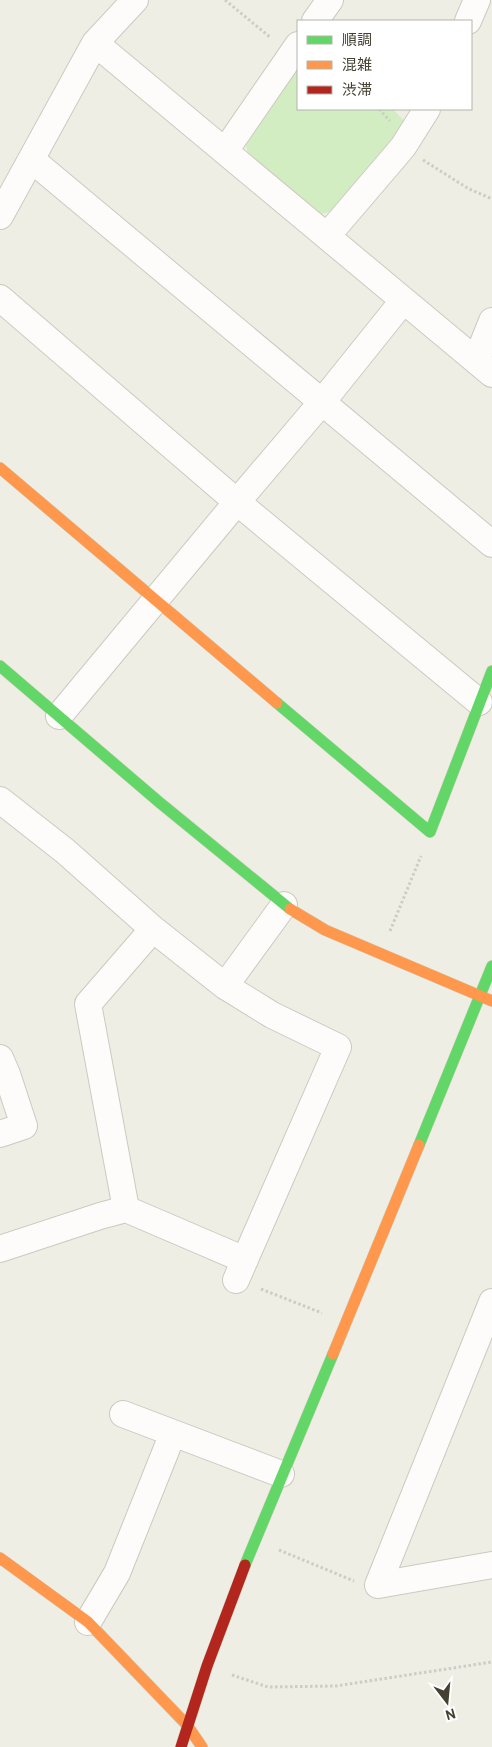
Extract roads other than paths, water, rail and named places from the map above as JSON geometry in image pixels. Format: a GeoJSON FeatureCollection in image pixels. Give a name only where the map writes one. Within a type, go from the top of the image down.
{"type":"FeatureCollection","features":[{"type":"Feature","properties":{"kind":"street"},"geometry":{"type":"LineString","coordinates":[[0,216],[95,43],[135,0]]}},
{"type":"Feature","properties":{"kind":"street"},"geometry":{"type":"LineString","coordinates":[[316,20],[330,0]]}},
{"type":"Feature","properties":{"kind":"street"},"geometry":{"type":"LineString","coordinates":[[468,20],[477,0]]}},
{"type":"Feature","properties":{"kind":"street"},"geometry":{"type":"LineString","coordinates":[[95,43],[484,368],[492,321]]}},
{"type":"Feature","properties":{"kind":"street"},"geometry":{"type":"LineString","coordinates":[[225,151],[295,50]]}},
{"type":"Feature","properties":{"kind":"street"},"geometry":{"type":"LineString","coordinates":[[327,236],[403,147],[426,110]]}},
{"type":"Feature","properties":{"kind":"street"},"geometry":{"type":"LineString","coordinates":[[32,160],[492,544]]}},
{"type":"Feature","properties":{"kind":"street"},"geometry":{"type":"LineString","coordinates":[[0,298],[237,502],[479,702]]}},
{"type":"Feature","properties":{"kind":"street"},"geometry":{"type":"LineString","coordinates":[[59,716],[322,402],[403,301]]}},
{"type":"Feature","properties":{"kind":"street"},"geometry":{"type":"LineString","coordinates":[[0,468],[430,832],[492,671]]}},
{"type":"Feature","properties":{"kind":"street"},"geometry":{"type":"LineString","coordinates":[[0,666],[159,802],[284,905],[325,930],[492,1002]]}},
{"type":"Feature","properties":{"kind":"street"},"geometry":{"type":"LineString","coordinates":[[0,800],[65,851],[153,929],[225,986],[272,1015],[338,1047],[240,1270],[126,1210],[100,1216],[0,1249]]}},
{"type":"Feature","properties":{"kind":"street"},"geometry":{"type":"LineString","coordinates":[[225,986],[284,905]]}},
{"type":"Feature","properties":{"kind":"street"},"geometry":{"type":"LineString","coordinates":[[126,1210],[88,1004],[153,929]]}},
{"type":"Feature","properties":{"kind":"street"},"geometry":{"type":"LineString","coordinates":[[180,1747],[207,1666],[255,1539],[346,1323],[492,966]]}},
{"type":"Feature","properties":{"kind":"street"},"geometry":{"type":"LineString","coordinates":[[0,1058],[24,1126],[0,1134]]}},
{"type":"Feature","properties":{"kind":"street"},"geometry":{"type":"LineString","coordinates":[[492,1302],[378,1585],[492,1565]]}},
{"type":"Feature","properties":{"kind":"street"},"geometry":{"type":"LineString","coordinates":[[123,1414],[281,1474]]}},
{"type":"Feature","properties":{"kind":"street"},"geometry":{"type":"LineString","coordinates":[[88,1622],[117,1573],[173,1433]]}},
{"type":"Feature","properties":{"kind":"street"},"geometry":{"type":"LineString","coordinates":[[0,1558],[88,1622],[188,1725],[202,1747]]}}]}
